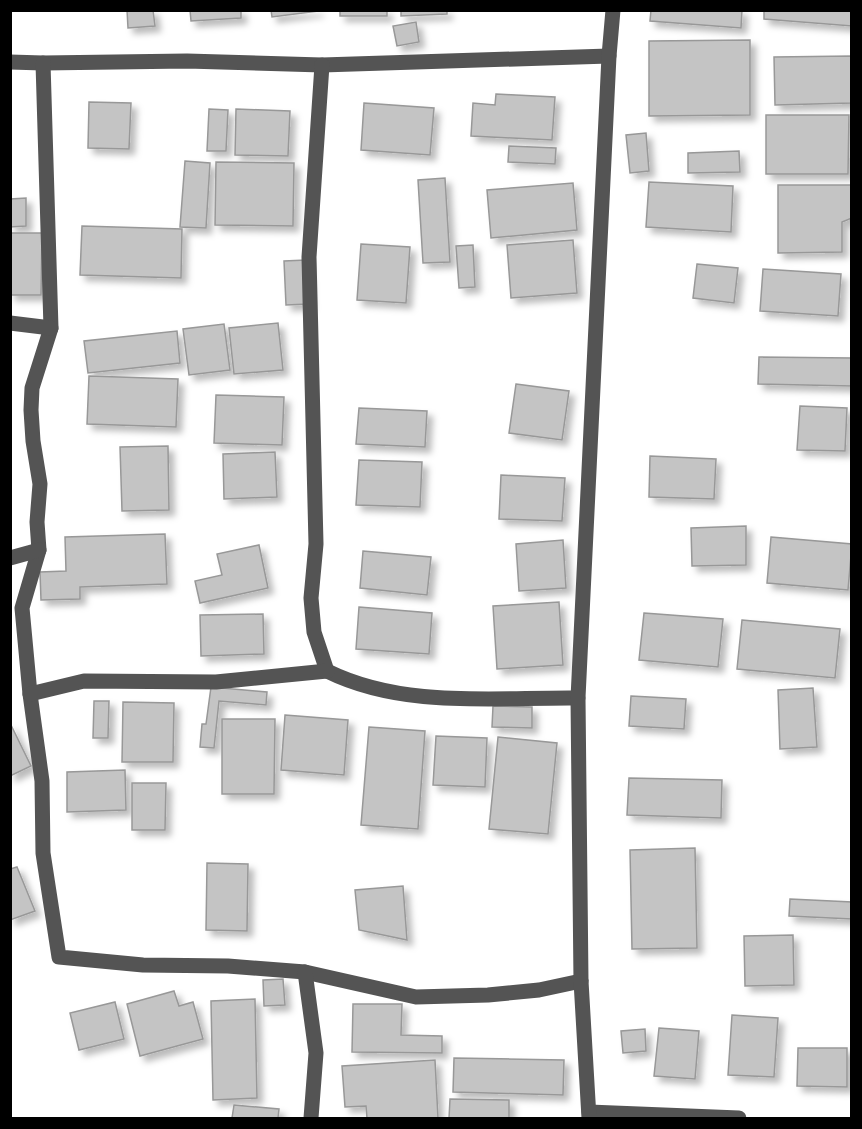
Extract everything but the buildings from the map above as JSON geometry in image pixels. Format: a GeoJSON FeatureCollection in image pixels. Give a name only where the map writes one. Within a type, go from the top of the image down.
{"type":"FeatureCollection","features":[{"type":"Feature","properties":{"kind":"street"},"geometry":{"type":"LineString","coordinates":[[613,10],[578,698],[580,981],[589,1115],[739,1119]]}},
{"type":"Feature","properties":{"kind":"street"},"geometry":{"type":"LineString","coordinates":[[10,62],[187,61],[322,65],[609,56]]}},
{"type":"Feature","properties":{"kind":"street"},"geometry":{"type":"LineString","coordinates":[[43,63],[51,328],[32,388],[33,441],[40,484],[37,522],[39,550],[22,608],[30,694],[42,781],[44,853],[59,957],[143,965],[228,966],[305,972],[416,997],[488,995],[539,990],[580,981]]}},
{"type":"Feature","properties":{"kind":"street"},"geometry":{"type":"LineString","coordinates":[[322,65],[309,257],[316,544],[311,598],[314,633],[327,671]]}},
{"type":"Feature","properties":{"kind":"street"},"geometry":{"type":"LineString","coordinates":[[10,323],[51,328]]}},
{"type":"Feature","properties":{"kind":"street"},"geometry":{"type":"LineString","coordinates":[[10,558],[39,550]]}},
{"type":"Feature","properties":{"kind":"street"},"geometry":{"type":"LineString","coordinates":[[30,694],[84,681],[216,682],[327,671],[347,681],[381,690],[441,699],[578,698]]}},
{"type":"Feature","properties":{"kind":"street"},"geometry":{"type":"LineString","coordinates":[[305,972],[316,1053],[311,1119]]}}]}
